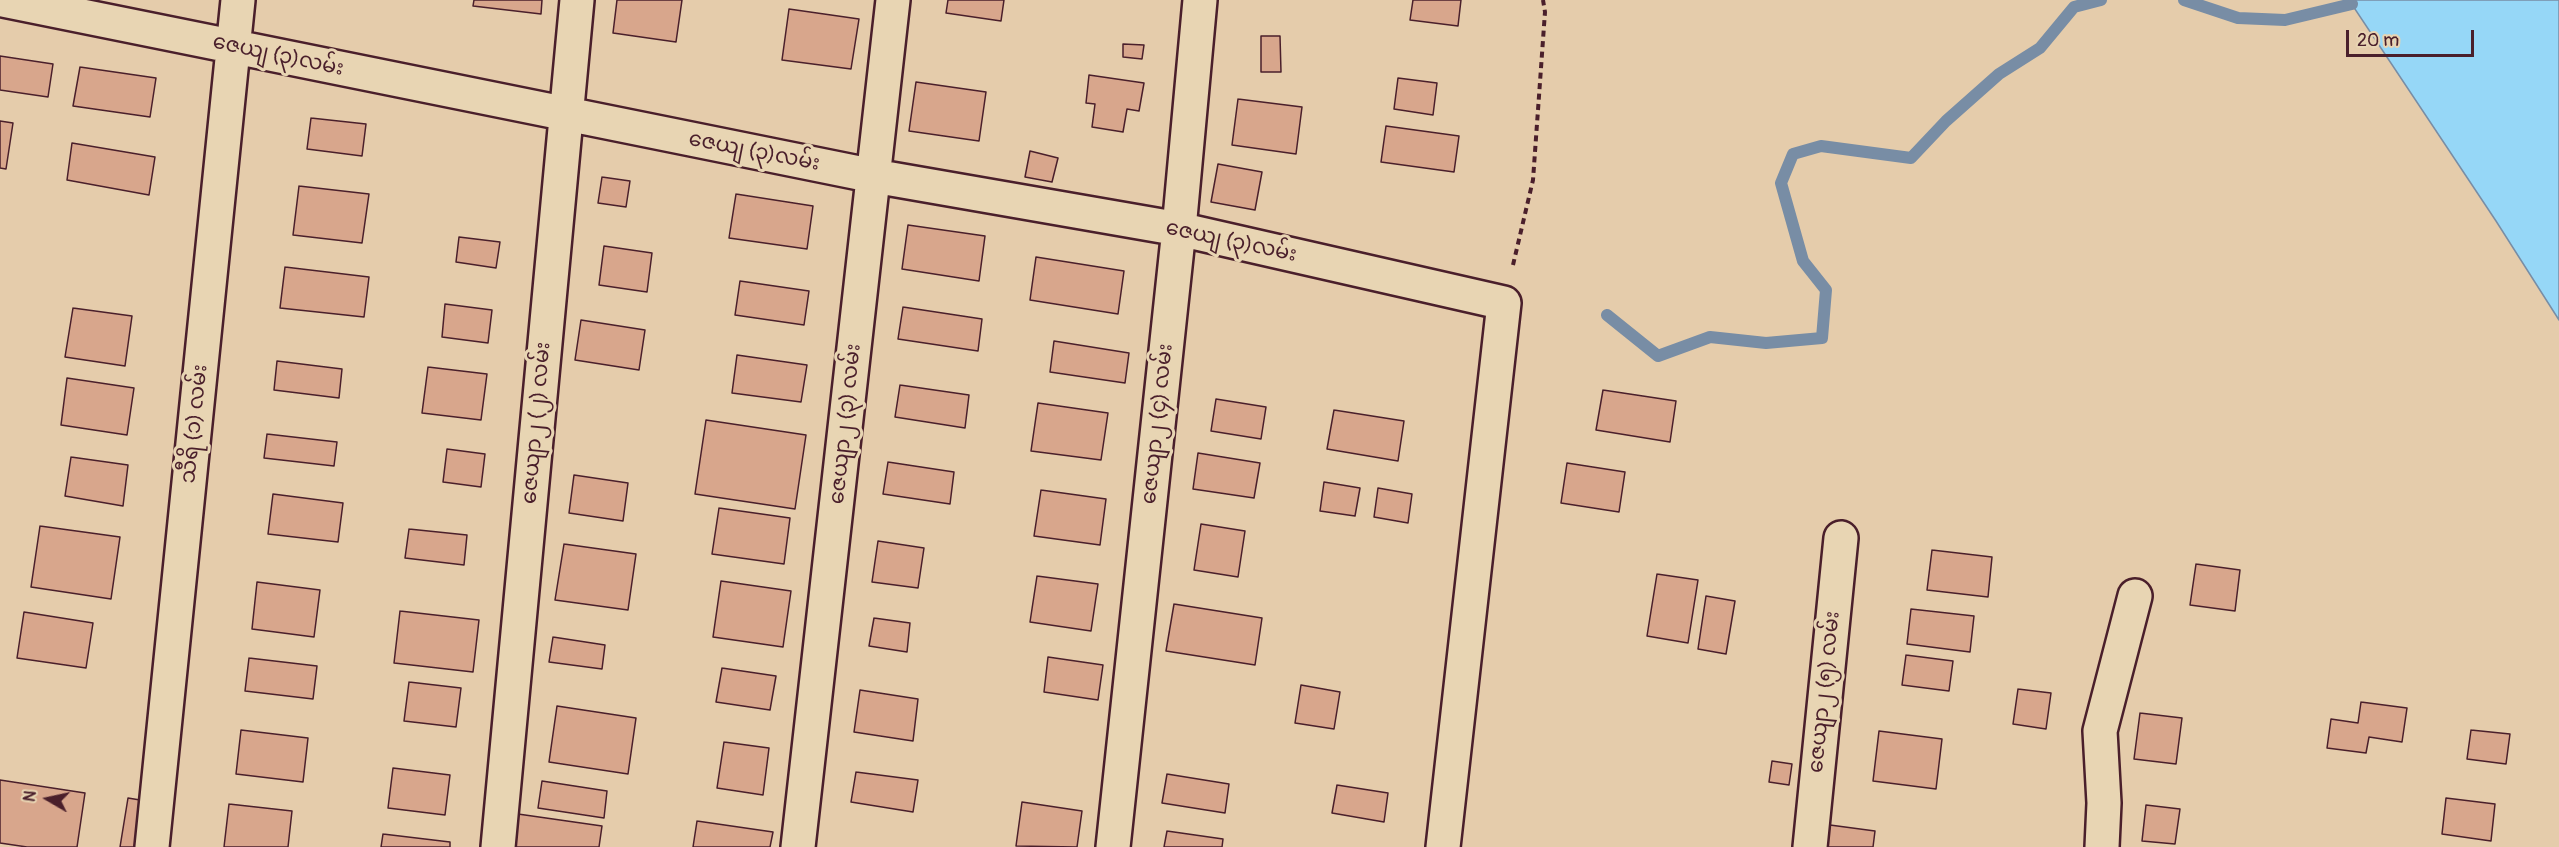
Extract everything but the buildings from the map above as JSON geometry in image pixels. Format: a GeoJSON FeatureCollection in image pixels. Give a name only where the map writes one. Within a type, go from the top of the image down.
{"type":"FeatureCollection","features":[{"type":"Feature","properties":{"kind":"street","name":"ဇေယျ (၃)လမ်း"},"geometry":{"type":"LineString","coordinates":[[3,0],[874,176],[1179,229],[1504,303]]}},
{"type":"Feature","properties":{"kind":"street","name":"သီရိ (၁) လမ်း"},"geometry":{"type":"LineString","coordinates":[[152,847],[238,0]]}},
{"type":"Feature","properties":{"kind":"street","name":"ဇေယျာ၂ (၂) လမ်း"},"geometry":{"type":"LineString","coordinates":[[498,847],[577,0]]}},
{"type":"Feature","properties":{"kind":"street","name":"ဇေယျာ၂ (၃) လမ်း"},"geometry":{"type":"LineString","coordinates":[[798,847],[893,0]]}},
{"type":"Feature","properties":{"kind":"street","name":"ဇေယျာ၂ (၄) လမ်း"},"geometry":{"type":"LineString","coordinates":[[1113,847],[1179,229],[1200,0]]}},
{"type":"Feature","properties":{"kind":"street"},"geometry":{"type":"LineString","coordinates":[[1443,847],[1504,303]]}},
{"type":"Feature","properties":{"kind":"street","name":"ဇေယျာ၂ (၅) လမ်း"},"geometry":{"type":"LineString","coordinates":[[1810,847],[1841,538]]}},
{"type":"Feature","properties":{"kind":"street"},"geometry":{"type":"LineString","coordinates":[[2102,847],[2104,803],[2100,731],[2135,596]]}},
{"type":"Feature","properties":{"kind":"path"},"geometry":{"type":"LineString","coordinates":[[1504,303],[1533,180],[1545,12],[1543,0]]}},
{"type":"Feature","properties":{"kind":"water"},"geometry":{"type":"Polygon","coordinates":[[[2349,0],[2559,0],[2559,320],[2496,221],[2349,0]]]}},
{"type":"Feature","properties":{"kind":"waterway"},"geometry":{"type":"LineString","coordinates":[[1607,315],[1658,356],[1710,337],[1766,343],[1822,338],[1826,290],[1803,261],[1781,183],[1793,154],[1821,146],[1911,158],[1946,121],[1999,74],[2040,48],[2074,7],[2101,0]]}},
{"type":"Feature","properties":{"kind":"waterway"},"geometry":{"type":"LineString","coordinates":[[2184,0],[2238,18],[2285,20],[2352,4]]}}]}
